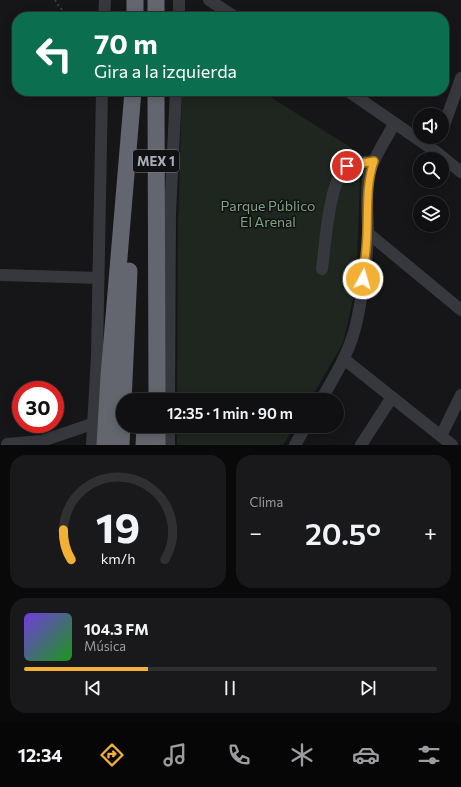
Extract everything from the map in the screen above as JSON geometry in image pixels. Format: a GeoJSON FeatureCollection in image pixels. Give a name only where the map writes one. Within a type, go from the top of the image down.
{"type":"FeatureCollection","features":[{"type":"Feature","properties":{"kind":"highway"},"geometry":{"type":"LineString","coordinates":[[135,0],[135,12]]}},
{"type":"Feature","properties":{"kind":"highway"},"geometry":{"type":"LineString","coordinates":[[156,0],[156,12]]}},
{"type":"Feature","properties":{"kind":"highway"},"geometry":{"type":"LineString","coordinates":[[105,445],[109,376],[134,96]]}},
{"type":"Feature","properties":{"kind":"highway"},"geometry":{"type":"LineString","coordinates":[[121,445],[130,251],[134,96]]}},
{"type":"Feature","properties":{"kind":"highway","name":"MEX 1"},"geometry":{"type":"LineString","coordinates":[[156,96],[156,231]]}},
{"type":"Feature","properties":{"kind":"highway"},"geometry":{"type":"LineString","coordinates":[[146,393],[156,231]]}},
{"type":"Feature","properties":{"kind":"highway"},"geometry":{"type":"LineString","coordinates":[[156,231],[157,393]]}},
{"type":"Feature","properties":{"kind":"highway"},"geometry":{"type":"LineString","coordinates":[[144,445],[145,433]]}},
{"type":"Feature","properties":{"kind":"highway"},"geometry":{"type":"LineString","coordinates":[[157,433],[157,445]]}},
{"type":"Feature","properties":{"kind":"street"},"geometry":{"type":"LineString","coordinates":[[104,12],[105,0]]}},
{"type":"Feature","properties":{"kind":"street"},"geometry":{"type":"LineString","coordinates":[[179,0],[179,12]]}},
{"type":"Feature","properties":{"kind":"street"},"geometry":{"type":"LineString","coordinates":[[208,0],[227,12]]}},
{"type":"Feature","properties":{"kind":"street"},"geometry":{"type":"LineString","coordinates":[[449,111],[461,78]]}},
{"type":"Feature","properties":{"kind":"street"},"geometry":{"type":"LineString","coordinates":[[92,445],[97,355],[102,96]]}},
{"type":"Feature","properties":{"kind":"street"},"geometry":{"type":"LineString","coordinates":[[169,393],[170,213],[176,96]]}},
{"type":"Feature","properties":{"kind":"street"},"geometry":{"type":"LineString","coordinates":[[355,96],[435,151],[461,172]]}},
{"type":"Feature","properties":{"kind":"street"},"geometry":{"type":"LineString","coordinates":[[325,393],[344,359],[357,320],[368,233],[367,190],[369,175],[374,161],[394,124]]}},
{"type":"Feature","properties":{"kind":"street"},"geometry":{"type":"LineString","coordinates":[[435,151],[438,144]]}},
{"type":"Feature","properties":{"kind":"street"},"geometry":{"type":"LineString","coordinates":[[322,269],[334,188],[340,172],[347,166],[374,161]]}},
{"type":"Feature","properties":{"kind":"street"},"geometry":{"type":"LineString","coordinates":[[368,233],[461,310]]}},
{"type":"Feature","properties":{"kind":"street"},"geometry":{"type":"LineString","coordinates":[[2,275],[98,278]]}},
{"type":"Feature","properties":{"kind":"street"},"geometry":{"type":"LineString","coordinates":[[344,359],[452,445]]}},
{"type":"Feature","properties":{"kind":"street"},"geometry":{"type":"LineString","coordinates":[[441,436],[461,395]]}},
{"type":"Feature","properties":{"kind":"street"},"geometry":{"type":"LineString","coordinates":[[361,445],[392,397]]}},
{"type":"Feature","properties":{"kind":"street"},"geometry":{"type":"LineString","coordinates":[[7,444],[42,441],[92,424]]}},
{"type":"Feature","properties":{"kind":"street"},"geometry":{"type":"LineString","coordinates":[[169,433],[169,445]]}},
{"type":"Feature","properties":{"kind":"street"},"geometry":{"type":"LineString","coordinates":[[295,445],[302,433]]}},
{"type":"Feature","properties":{"kind":"path"},"geometry":{"type":"LineString","coordinates":[[55,0],[66,12]]}},
{"type":"Feature","properties":{"kind":"green space","name":"Parque Público El Arenal"},"geometry":{"type":"Polygon","coordinates":[[[182,96],[269,96],[361,154],[356,287],[343,343],[314,393],[177,393],[178,227],[182,96]]]}},
{"type":"Feature","properties":{"kind":"green space"},"geometry":{"type":"Polygon","coordinates":[[[177,433],[291,433],[283,445],[177,445],[177,433]]]}},
{"type":"Feature","properties":{"kind":"route"},"geometry":{"type":"LineString","coordinates":[[347,166],[374,161],[369,175],[367,190],[368,233],[363,279]]}}]}
